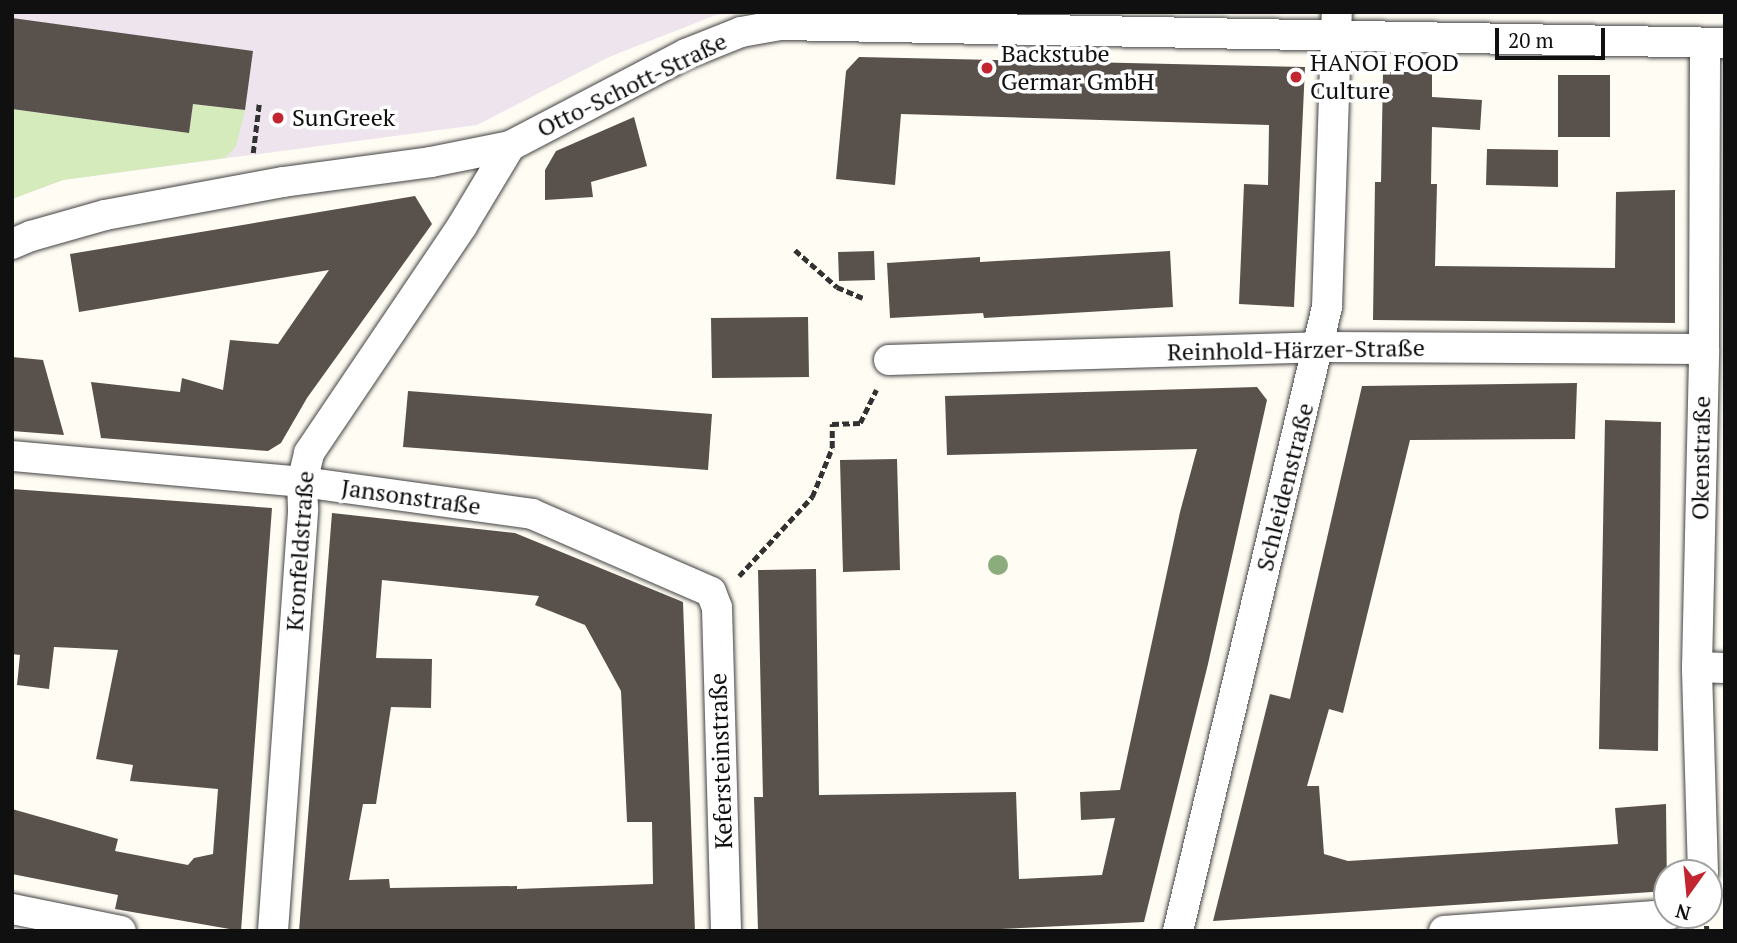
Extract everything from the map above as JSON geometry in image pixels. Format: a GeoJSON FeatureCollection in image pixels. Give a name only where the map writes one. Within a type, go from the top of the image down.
{"type":"FeatureCollection","features":[{"type":"Feature","properties":{"kind":"street","name":"Otto-Schott-Straße"},"geometry":{"type":"LineString","coordinates":[[12,244],[105,215],[249,188],[431,162],[510,146],[686,54],[741,32],[779,25],[1338,24],[1715,43]]}},
{"type":"Feature","properties":{"kind":"street","name":"Schleidenstraße"},"geometry":{"type":"LineString","coordinates":[[1178,931],[1327,307],[1338,24]]}},
{"type":"Feature","properties":{"kind":"street","name":"Okenstraße"},"geometry":{"type":"LineString","coordinates":[[1704,859],[1711,668],[1704,349],[1715,43]]}},
{"type":"Feature","properties":{"kind":"street","name":"Kronfeldstraße"},"geometry":{"type":"LineString","coordinates":[[273,931],[303,509],[302,482],[309,453],[462,226],[510,146]]}},
{"type":"Feature","properties":{"kind":"street","name":"Reinhold-Härzer-Straße"},"geometry":{"type":"LineString","coordinates":[[889,360],[1319,347],[1704,349]]}},
{"type":"Feature","properties":{"kind":"street","name":"Jansonstraße"},"geometry":{"type":"LineString","coordinates":[[12,456],[302,482],[532,514],[711,592]]}},
{"type":"Feature","properties":{"kind":"street","name":"Kefersteinstraße"},"geometry":{"type":"LineString","coordinates":[[711,592],[717,608],[726,931]]}},
{"type":"Feature","properties":{"kind":"street"},"geometry":{"type":"LineString","coordinates":[[12,909],[121,931]]}},
{"type":"Feature","properties":{"kind":"street"},"geometry":{"type":"LineString","coordinates":[[1444,931],[1653,916]]}},
{"type":"Feature","properties":{"kind":"path"},"geometry":{"type":"LineString","coordinates":[[249,188],[260,104]]}},
{"type":"Feature","properties":{"kind":"path"},"geometry":{"type":"LineString","coordinates":[[795,250],[837,287],[863,298]]}},
{"type":"Feature","properties":{"kind":"path"},"geometry":{"type":"LineString","coordinates":[[711,592],[742,575],[812,498],[832,448],[832,424],[860,423]]}},
{"type":"Feature","properties":{"kind":"shaded area"},"geometry":{"type":"Polygon","coordinates":[[[12,12],[745,12],[716,15],[609,57],[477,125],[63,180],[12,199],[12,12]]]}},
{"type":"Feature","properties":{"kind":"green space"},"geometry":{"type":"Polygon","coordinates":[[[193,104],[245,110],[236,147],[225,158],[63,180],[12,199],[12,109],[189,133],[193,104]]]}},
{"type":"Feature","properties":{"kind":"building"},"geometry":{"type":"Polygon","coordinates":[[[12,18],[253,51],[245,110],[193,104],[189,133],[12,109],[12,18]]]}},
{"type":"Feature","properties":{"kind":"building"},"geometry":{"type":"Polygon","coordinates":[[[859,57],[1305,67],[1294,307],[1239,304],[1244,184],[1268,185],[1269,125],[901,114],[895,185],[836,179],[846,71],[859,57]]]}},
{"type":"Feature","properties":{"kind":"building"},"geometry":{"type":"Polygon","coordinates":[[[1383,72],[1432,72],[1432,97],[1482,100],[1480,130],[1432,127],[1431,184],[1437,184],[1435,266],[1615,268],[1616,192],[1675,190],[1675,323],[1373,320],[1375,182],[1381,182],[1383,72]]]}},
{"type":"Feature","properties":{"kind":"building"},"geometry":{"type":"Polygon","coordinates":[[[1558,75],[1610,75],[1610,137],[1558,137],[1558,75]]]}},
{"type":"Feature","properties":{"kind":"building"},"geometry":{"type":"Polygon","coordinates":[[[634,117],[647,166],[591,182],[593,197],[545,200],[545,170],[556,151],[634,117]]]}},
{"type":"Feature","properties":{"kind":"building"},"geometry":{"type":"Polygon","coordinates":[[[1487,149],[1558,150],[1558,187],[1486,185],[1487,149]]]}},
{"type":"Feature","properties":{"kind":"building"},"geometry":{"type":"Polygon","coordinates":[[[415,196],[432,224],[307,398],[281,443],[268,451],[101,438],[91,382],[180,392],[182,378],[223,390],[230,340],[278,344],[329,270],[79,312],[70,254],[415,196]]]}},
{"type":"Feature","properties":{"kind":"building"},"geometry":{"type":"Polygon","coordinates":[[[874,251],[875,280],[839,281],[838,252],[874,251]]]}},
{"type":"Feature","properties":{"kind":"building"},"geometry":{"type":"Polygon","coordinates":[[[1170,251],[1173,307],[984,318],[983,313],[890,318],[887,263],[980,257],[980,262],[1170,251]]]}},
{"type":"Feature","properties":{"kind":"building"},"geometry":{"type":"Polygon","coordinates":[[[808,317],[809,377],[712,378],[711,318],[808,317]]]}},
{"type":"Feature","properties":{"kind":"building"},"geometry":{"type":"Polygon","coordinates":[[[12,357],[43,360],[64,435],[12,431],[12,357]]]}},
{"type":"Feature","properties":{"kind":"building"},"geometry":{"type":"Polygon","coordinates":[[[1577,383],[1575,439],[1410,440],[1343,713],[1329,709],[1307,786],[1319,786],[1324,854],[1348,861],[1618,844],[1615,808],[1666,804],[1667,859],[1653,859],[1653,892],[1213,921],[1270,694],[1290,699],[1362,386],[1577,383]]]}},
{"type":"Feature","properties":{"kind":"building"},"geometry":{"type":"Polygon","coordinates":[[[1257,387],[1267,400],[1208,664],[1144,922],[1001,929],[758,931],[754,797],[763,797],[758,570],[816,569],[819,795],[1016,792],[1019,879],[1102,875],[1115,818],[1081,820],[1080,792],[1120,790],[1180,512],[1197,449],[947,455],[945,396],[1257,387]]]}},
{"type":"Feature","properties":{"kind":"building"},"geometry":{"type":"Polygon","coordinates":[[[408,391],[712,414],[708,470],[403,447],[408,391]]]}},
{"type":"Feature","properties":{"kind":"building"},"geometry":{"type":"Polygon","coordinates":[[[1605,420],[1661,422],[1658,751],[1599,749],[1605,420]]]}},
{"type":"Feature","properties":{"kind":"building"},"geometry":{"type":"Polygon","coordinates":[[[897,459],[900,570],[843,572],[840,460],[897,459]]]}},
{"type":"Feature","properties":{"kind":"building"},"geometry":{"type":"Polygon","coordinates":[[[12,489],[272,508],[241,931],[115,909],[118,895],[12,874],[12,809],[118,839],[115,851],[188,865],[194,858],[213,854],[218,789],[130,781],[133,765],[96,759],[118,650],[54,647],[49,689],[17,685],[20,655],[12,654],[12,489]]]}},
{"type":"Feature","properties":{"kind":"building"},"geometry":{"type":"Polygon","coordinates":[[[332,513],[515,533],[683,602],[695,931],[299,931],[332,513]],[[382,580],[376,658],[432,659],[431,708],[391,707],[376,804],[363,804],[349,880],[389,879],[390,888],[517,886],[517,889],[653,884],[652,822],[627,822],[621,691],[585,625],[535,605],[539,596],[382,580]]]}},
{"type":"Feature","properties":{"kind":"place","name":"Backstube Germar GmbH"},"geometry":{"type":"Point","coordinates":[987,68]}},
{"type":"Feature","properties":{"kind":"place","name":"HANOI FOOD Culture"},"geometry":{"type":"Point","coordinates":[1296,77]}},
{"type":"Feature","properties":{"kind":"place","name":"SunGreek"},"geometry":{"type":"Point","coordinates":[278,118]}}]}
